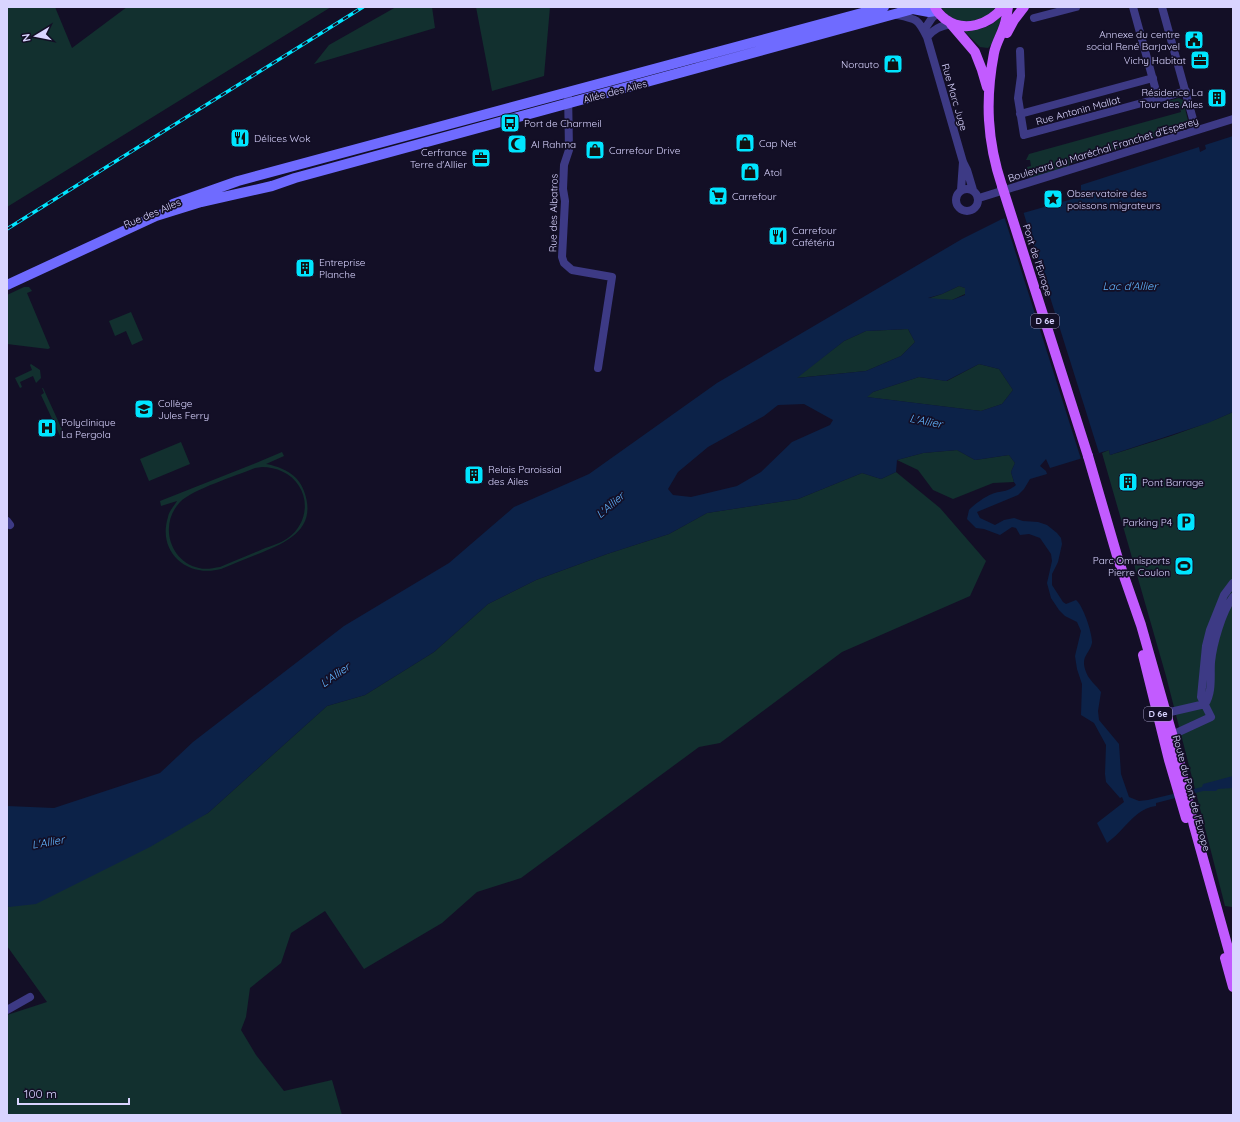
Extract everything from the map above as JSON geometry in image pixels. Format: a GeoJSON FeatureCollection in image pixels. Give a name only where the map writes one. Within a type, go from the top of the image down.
{"type":"FeatureCollection","features":[{"type":"Feature","properties":{"kind":"main road","name":"Allée des Ailes"},"geometry":{"type":"LineString","coordinates":[[303,164],[884,7]]}},
{"type":"Feature","properties":{"kind":"main road"},"geometry":{"type":"LineString","coordinates":[[936,10],[951,24],[960,26],[981,24],[993,17],[1003,7]]}},
{"type":"Feature","properties":{"kind":"main road","name":"D 6e"},"geometry":{"type":"LineString","coordinates":[[988,94],[994,52],[1006,20],[1008,7]]}},
{"type":"Feature","properties":{"kind":"main road"},"geometry":{"type":"LineString","coordinates":[[988,94],[999,49],[1010,27],[1024,7]]}},
{"type":"Feature","properties":{"kind":"main road","name":"Allée des Ailes"},"geometry":{"type":"LineString","coordinates":[[295,178],[913,10],[929,12],[936,10]]}},
{"type":"Feature","properties":{"kind":"main road","name":"D 6e"},"geometry":{"type":"LineString","coordinates":[[951,24],[975,52],[982,70],[988,94]]}},
{"type":"Feature","properties":{"kind":"main road","name":"Pont de l'Europe"},"geometry":{"type":"LineString","coordinates":[[988,94],[990,141],[994,163],[1088,456]]}},
{"type":"Feature","properties":{"kind":"main road","name":"Rue des Ailes"},"geometry":{"type":"LineString","coordinates":[[7,279],[155,211],[238,181],[303,164]]}},
{"type":"Feature","properties":{"kind":"main road","name":"Rue des Ailes"},"geometry":{"type":"LineString","coordinates":[[7,285],[156,216],[201,202],[272,186],[295,178]]}},
{"type":"Feature","properties":{"kind":"main road","name":"Route du Pont de l'Europe"},"geometry":{"type":"LineString","coordinates":[[1088,456],[1118,559],[1155,704],[1172,735],[1194,826],[1233,966]]}},
{"type":"Feature","properties":{"kind":"main road","name":"Route du Pont de l'Europe"},"geometry":{"type":"LineString","coordinates":[[1118,559],[1141,625],[1164,721],[1233,987]]}},
{"type":"Feature","properties":{"kind":"street"},"geometry":{"type":"LineString","coordinates":[[1034,18],[1076,7]]}},
{"type":"Feature","properties":{"kind":"street"},"geometry":{"type":"LineString","coordinates":[[1133,7],[1158,98]]}},
{"type":"Feature","properties":{"kind":"street"},"geometry":{"type":"LineString","coordinates":[[1162,7],[1196,130]]}},
{"type":"Feature","properties":{"kind":"street"},"geometry":{"type":"LineString","coordinates":[[925,34],[936,10]]}},
{"type":"Feature","properties":{"kind":"street"},"geometry":{"type":"LineString","coordinates":[[897,15],[917,20],[925,34]]}},
{"type":"Feature","properties":{"kind":"street"},"geometry":{"type":"LineString","coordinates":[[925,34],[940,26],[951,24]]}},
{"type":"Feature","properties":{"kind":"street","name":"Rue Marc Juge"},"geometry":{"type":"LineString","coordinates":[[925,34],[963,162],[973,190]]}},
{"type":"Feature","properties":{"kind":"street","name":"Rue Antonin Mallat"},"geometry":{"type":"LineString","coordinates":[[1020,51],[1021,76],[1018,98],[1024,135],[1186,91]]}},
{"type":"Feature","properties":{"kind":"street","name":"Rue Antonin Mallat"},"geometry":{"type":"LineString","coordinates":[[1020,114],[1153,78]]}},
{"type":"Feature","properties":{"kind":"street","name":"Rue des Albatros"},"geometry":{"type":"LineString","coordinates":[[568,92],[569,150],[564,165],[563,189],[565,200],[562,257],[564,263],[572,270],[612,277],[598,368]]}},
{"type":"Feature","properties":{"kind":"street","name":"Boulevard du Maréchal Franchet d'Esperey"},"geometry":{"type":"LineString","coordinates":[[978,198],[1233,119]]}},
{"type":"Feature","properties":{"kind":"street","name":"Rue Marc Juge"},"geometry":{"type":"LineString","coordinates":[[961,190],[963,162]]}},
{"type":"Feature","properties":{"kind":"street"},"geometry":{"type":"LineString","coordinates":[[967,188],[973,190],[978,195],[978,198],[977,205],[972,210],[965,211],[959,208],[956,201],[957,195],[961,190],[967,188]]}},
{"type":"Feature","properties":{"kind":"street"},"geometry":{"type":"LineString","coordinates":[[1172,735],[1211,717],[1201,697],[1206,646],[1210,630],[1224,595],[1233,583]]}},
{"type":"Feature","properties":{"kind":"street"},"geometry":{"type":"LineString","coordinates":[[1164,721],[1205,704],[1209,698],[1211,661],[1217,633],[1233,597]]}},
{"type":"Feature","properties":{"kind":"street"},"geometry":{"type":"LineString","coordinates":[[7,1010],[30,997]]}},
{"type":"Feature","properties":{"kind":"green space"},"geometry":{"type":"Polygon","coordinates":[[[7,7],[55,7],[72,48],[127,7],[331,7],[7,207],[7,7]]]}},
{"type":"Feature","properties":{"kind":"green space"},"geometry":{"type":"Polygon","coordinates":[[[396,7],[432,7],[435,28],[314,64],[329,45],[396,7]]]}},
{"type":"Feature","properties":{"kind":"green space"},"geometry":{"type":"Polygon","coordinates":[[[476,7],[550,7],[544,76],[492,91],[476,7]]]}},
{"type":"Feature","properties":{"kind":"green space"},"geometry":{"type":"Polygon","coordinates":[[[941,7],[996,7],[983,18],[968,22],[953,18],[941,7]]]}},
{"type":"Feature","properties":{"kind":"green space"},"geometry":{"type":"Polygon","coordinates":[[[1001,16],[1002,17],[992,44],[988,48],[980,47],[964,31],[989,26],[1001,16]]]}},
{"type":"Feature","properties":{"kind":"green space"},"geometry":{"type":"Polygon","coordinates":[[[1179,98],[1183,100],[1189,125],[1188,127],[1069,164],[1069,167],[1030,179],[1027,167],[1031,166],[1030,160],[1026,160],[1029,154],[1181,112],[1179,103],[1170,106],[1168,101],[1179,98]]]}},
{"type":"Feature","properties":{"kind":"green space"},"geometry":{"type":"Polygon","coordinates":[[[959,286],[965,288],[965,294],[952,300],[927,299],[942,294],[959,286]]]}},
{"type":"Feature","properties":{"kind":"green space"},"geometry":{"type":"Polygon","coordinates":[[[24,287],[29,287],[32,291],[27,293],[50,348],[48,349],[7,344],[7,295],[24,287]]]}},
{"type":"Feature","properties":{"kind":"green space"},"geometry":{"type":"Polygon","coordinates":[[[131,312],[143,340],[132,345],[126,331],[115,336],[109,321],[131,312]]]}},
{"type":"Feature","properties":{"kind":"green space"},"geometry":{"type":"Polygon","coordinates":[[[908,329],[915,342],[901,356],[866,371],[796,378],[844,341],[866,331],[908,329]]]}},
{"type":"Feature","properties":{"kind":"green space"},"geometry":{"type":"Polygon","coordinates":[[[31,364],[40,370],[41,378],[36,383],[33,376],[20,382],[22,387],[20,388],[15,378],[32,370],[31,364]]]}},
{"type":"Feature","properties":{"kind":"green space"},"geometry":{"type":"Polygon","coordinates":[[[979,364],[999,369],[1013,390],[1002,404],[981,411],[866,397],[873,392],[919,377],[947,381],[979,364]]]}},
{"type":"Feature","properties":{"kind":"green space"},"geometry":{"type":"Polygon","coordinates":[[[42,388],[65,436],[61,438],[41,395],[44,393],[42,388]]]}},
{"type":"Feature","properties":{"kind":"green space","name":"Parc Omnisports Pierre Coulon"},"geometry":{"type":"Polygon","coordinates":[[[1233,412],[1233,910],[1232,907],[1225,906],[1166,676],[1102,453],[1109,450],[1110,455],[1188,430],[1233,412]]]}},
{"type":"Feature","properties":{"kind":"green space"},"geometry":{"type":"Polygon","coordinates":[[[181,442],[190,464],[149,481],[140,459],[181,442]]]}},
{"type":"Feature","properties":{"kind":"green space"},"geometry":{"type":"Polygon","coordinates":[[[957,450],[975,460],[1009,455],[1015,463],[1011,472],[1014,482],[993,483],[953,499],[933,490],[918,470],[897,460],[923,453],[957,450]]]}},
{"type":"Feature","properties":{"kind":"green space"},"geometry":{"type":"Polygon","coordinates":[[[282,452],[284,456],[266,464],[289,472],[298,480],[304,491],[307,504],[307,515],[303,524],[289,539],[258,554],[221,569],[209,571],[197,570],[186,566],[178,560],[171,551],[167,541],[166,530],[170,511],[177,501],[161,506],[160,501],[282,452]],[[267,467],[255,468],[215,483],[195,492],[180,502],[170,521],[169,531],[170,541],[180,558],[199,568],[207,569],[220,567],[279,543],[294,533],[302,521],[304,514],[305,507],[302,493],[296,481],[287,474],[267,467]]]}},
{"type":"Feature","properties":{"kind":"green space"},"geometry":{"type":"Polygon","coordinates":[[[896,472],[940,508],[986,561],[970,596],[842,652],[720,743],[699,747],[521,878],[477,892],[442,923],[364,969],[325,911],[291,933],[281,963],[250,988],[246,1017],[241,1030],[256,1055],[284,1091],[332,1080],[342,1115],[7,1115],[7,1015],[47,1002],[7,946],[7,905],[9,907],[208,813],[327,706],[365,695],[434,652],[488,604],[536,580],[607,554],[669,534],[707,513],[798,499],[862,473],[881,479],[896,472]]]}},
{"type":"Feature","properties":{"kind":"water"},"geometry":{"type":"Polygon","coordinates":[[[1233,136],[1233,412],[1208,423],[1110,455],[1109,450],[1050,468],[1046,459],[1040,466],[1046,471],[1047,474],[1030,479],[1018,495],[977,512],[980,518],[995,525],[1004,520],[1014,518],[1023,521],[1038,522],[1047,525],[1061,538],[1062,544],[1058,562],[1052,574],[1052,585],[1063,602],[1066,604],[1076,600],[1079,603],[1087,620],[1092,643],[1084,659],[1084,667],[1089,677],[1101,692],[1098,711],[1099,720],[1119,744],[1121,774],[1129,797],[1139,801],[1148,800],[1202,787],[1203,784],[1233,776],[1233,788],[1218,789],[1216,791],[1203,791],[1156,803],[1156,806],[1146,809],[1138,814],[1107,843],[1097,823],[1124,802],[1122,797],[1120,798],[1106,782],[1106,745],[1094,723],[1081,715],[1082,684],[1077,669],[1075,656],[1081,631],[1077,622],[1065,616],[1051,598],[1047,583],[1052,561],[1051,554],[1040,538],[1029,534],[1020,535],[1016,528],[1012,527],[1000,535],[984,529],[976,528],[967,519],[969,510],[980,501],[989,495],[1013,488],[1016,485],[1011,472],[1015,463],[1009,455],[975,460],[957,450],[923,453],[897,460],[896,472],[881,479],[862,473],[798,499],[707,513],[669,534],[607,554],[536,580],[488,604],[434,652],[365,695],[327,706],[208,813],[150,847],[36,904],[9,907],[7,905],[7,806],[54,808],[160,773],[193,742],[344,626],[449,563],[514,507],[589,474],[717,383],[962,239],[1002,219],[1076,198],[1081,190],[1081,185],[1199,147],[1200,152],[1206,149],[1205,145],[1233,136]],[[959,286],[942,294],[928,298],[952,300],[965,295],[965,288],[959,286]],[[908,329],[866,331],[844,341],[797,378],[866,371],[901,356],[915,342],[908,329]],[[979,364],[946,381],[919,377],[873,392],[867,397],[981,411],[1002,404],[1013,390],[999,369],[979,364]],[[804,404],[778,405],[764,416],[708,447],[678,472],[668,489],[673,495],[691,497],[737,486],[761,472],[792,442],[830,425],[833,420],[804,404]]]}},
{"type":"Feature","properties":{"kind":"pier"},"geometry":{"type":"Polygon","coordinates":[[[1023,211],[1099,453],[1081,459],[1004,216],[1023,211]]]}},
{"type":"Feature","properties":{"kind":"railway"},"geometry":{"type":"LineString","coordinates":[[7,229],[363,7]]}},
{"type":"Feature","properties":{"kind":"place","name":"Annexe du centre social René Barjavel"},"geometry":{"type":"Point","coordinates":[1194,40]}},
{"type":"Feature","properties":{"kind":"place","name":"Vichy Habitat"},"geometry":{"type":"Point","coordinates":[1200,60]}},
{"type":"Feature","properties":{"kind":"place","name":"Norauto"},"geometry":{"type":"Point","coordinates":[893,64]}},
{"type":"Feature","properties":{"kind":"place","name":"Résidence La Tour des Ailes"},"geometry":{"type":"Point","coordinates":[1217,98]}},
{"type":"Feature","properties":{"kind":"place","name":"Port de Charmeil"},"geometry":{"type":"Point","coordinates":[510,123]}},
{"type":"Feature","properties":{"kind":"place","name":"Délices Wok"},"geometry":{"type":"Point","coordinates":[240,138]}},
{"type":"Feature","properties":{"kind":"place","name":"Cap Net"},"geometry":{"type":"Point","coordinates":[745,143]}},
{"type":"Feature","properties":{"kind":"place","name":"Al Rahma"},"geometry":{"type":"Point","coordinates":[517,144]}},
{"type":"Feature","properties":{"kind":"place","name":"Carrefour Drive"},"geometry":{"type":"Point","coordinates":[595,150]}},
{"type":"Feature","properties":{"kind":"place","name":"Cerfrance Terre d'Allier"},"geometry":{"type":"Point","coordinates":[481,158]}},
{"type":"Feature","properties":{"kind":"place","name":"Atol"},"geometry":{"type":"Point","coordinates":[750,172]}},
{"type":"Feature","properties":{"kind":"place","name":"Carrefour"},"geometry":{"type":"Point","coordinates":[718,196]}},
{"type":"Feature","properties":{"kind":"place","name":"Observatoire des poissons migrateurs"},"geometry":{"type":"Point","coordinates":[1053,199]}},
{"type":"Feature","properties":{"kind":"place","name":"Carrefour Cafétéria"},"geometry":{"type":"Point","coordinates":[778,236]}},
{"type":"Feature","properties":{"kind":"place","name":"Entreprise Planche"},"geometry":{"type":"Point","coordinates":[305,268]}},
{"type":"Feature","properties":{"kind":"place","name":"Collège Jules Ferry"},"geometry":{"type":"Point","coordinates":[144,409]}},
{"type":"Feature","properties":{"kind":"place","name":"Polyclinique La Pergola"},"geometry":{"type":"Point","coordinates":[47,428]}},
{"type":"Feature","properties":{"kind":"place","name":"Relais Paroissial des Ailes"},"geometry":{"type":"Point","coordinates":[474,475]}},
{"type":"Feature","properties":{"kind":"place","name":"Pont Barrage"},"geometry":{"type":"Point","coordinates":[1128,482]}},
{"type":"Feature","properties":{"kind":"place","name":"Parking P4"},"geometry":{"type":"Point","coordinates":[1186,522]}},
{"type":"Feature","properties":{"kind":"place","name":"Parc Omnisports Pierre Coulon"},"geometry":{"type":"Point","coordinates":[1184,566]}},
{"type":"Feature","properties":{"kind":"water label","name":"Lac d'Allier"},"geometry":{"type":"Point","coordinates":[1130,286]}},
{"type":"Feature","properties":{"kind":"water label","name":"L'Allier"},"geometry":{"type":"Point","coordinates":[926,421]}},
{"type":"Feature","properties":{"kind":"water label","name":"L'Allier"},"geometry":{"type":"Point","coordinates":[610,505]}},
{"type":"Feature","properties":{"kind":"water label","name":"L'Allier"},"geometry":{"type":"Point","coordinates":[335,675]}},
{"type":"Feature","properties":{"kind":"water label","name":"L'Allier"},"geometry":{"type":"Point","coordinates":[48,842]}}]}
